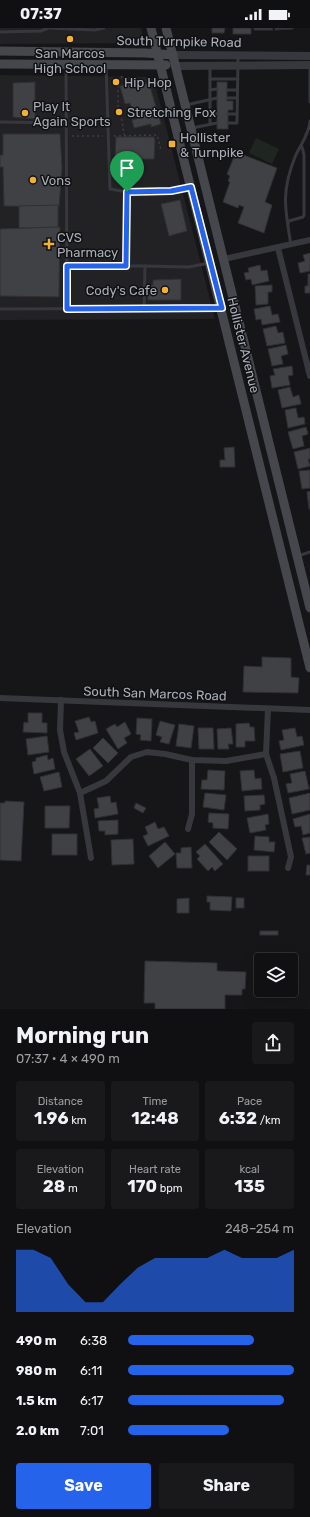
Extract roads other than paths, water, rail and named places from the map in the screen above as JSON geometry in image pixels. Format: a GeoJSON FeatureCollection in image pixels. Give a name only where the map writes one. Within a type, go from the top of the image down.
{"type":"FeatureCollection","features":[{"type":"Feature","properties":{"kind":"main road","name":"Hollister Avenue"},"geometry":{"type":"LineString","coordinates":[[151,28],[222,308],[310,668]]}},
{"type":"Feature","properties":{"kind":"main road","name":"Hollister Avenue"},"geometry":{"type":"LineString","coordinates":[[166,28],[310,608]]}},
{"type":"Feature","properties":{"kind":"main road","name":"South Turnpike Road"},"geometry":{"type":"LineString","coordinates":[[0,51],[173,55]]}},
{"type":"Feature","properties":{"kind":"main road","name":"South Turnpike Road"},"geometry":{"type":"LineString","coordinates":[[0,64],[175,66]]}},
{"type":"Feature","properties":{"kind":"street","name":"South Turnpike Road"},"geometry":{"type":"LineString","coordinates":[[173,55],[310,56]]}},
{"type":"Feature","properties":{"kind":"street","name":"South Turnpike Road"},"geometry":{"type":"LineString","coordinates":[[175,66],[310,65]]}},
{"type":"Feature","properties":{"kind":"street"},"geometry":{"type":"LineString","coordinates":[[224,259],[310,240]]}},
{"type":"Feature","properties":{"kind":"street"},"geometry":{"type":"LineString","coordinates":[[278,248],[310,376]]}},
{"type":"Feature","properties":{"kind":"street","name":"South San Marcos Road"},"geometry":{"type":"LineString","coordinates":[[0,698],[310,710]]}},
{"type":"Feature","properties":{"kind":"street"},"geometry":{"type":"LineString","coordinates":[[61,700],[60,730],[64,752],[80,793],[91,858]]}},
{"type":"Feature","properties":{"kind":"street"},"geometry":{"type":"LineString","coordinates":[[268,709],[266,754],[274,778],[291,857],[288,868]]}},
{"type":"Feature","properties":{"kind":"street"},"geometry":{"type":"LineString","coordinates":[[80,793],[106,780],[131,757],[147,752],[192,760],[226,761],[266,754]]}},
{"type":"Feature","properties":{"kind":"street"},"geometry":{"type":"LineString","coordinates":[[188,829],[192,814],[192,760]]}},
{"type":"Feature","properties":{"kind":"lane"},"geometry":{"type":"LineString","coordinates":[[0,32],[41,31],[49,28],[95,30],[104,28]]}},
{"type":"Feature","properties":{"kind":"lane"},"geometry":{"type":"LineString","coordinates":[[228,123],[237,123],[238,55]]}},
{"type":"Feature","properties":{"kind":"lane"},"geometry":{"type":"LineString","coordinates":[[66,65],[67,309]]}},
{"type":"Feature","properties":{"kind":"lane"},"geometry":{"type":"LineString","coordinates":[[106,65],[110,189],[127,192],[171,191],[191,187]]}},
{"type":"Feature","properties":{"kind":"lane"},"geometry":{"type":"LineString","coordinates":[[310,65],[310,102]]}},
{"type":"Feature","properties":{"kind":"lane"},"geometry":{"type":"LineString","coordinates":[[210,66],[210,124]]}},
{"type":"Feature","properties":{"kind":"lane"},"geometry":{"type":"LineString","coordinates":[[210,79],[238,79]]}},
{"type":"Feature","properties":{"kind":"lane"},"geometry":{"type":"LineString","coordinates":[[210,90],[217,90]]}},
{"type":"Feature","properties":{"kind":"lane"},"geometry":{"type":"LineString","coordinates":[[227,90],[237,90]]}},
{"type":"Feature","properties":{"kind":"lane"},"geometry":{"type":"LineString","coordinates":[[184,105],[210,98],[217,98]]}},
{"type":"Feature","properties":{"kind":"lane"},"geometry":{"type":"LineString","coordinates":[[227,98],[237,98]]}},
{"type":"Feature","properties":{"kind":"lane"},"geometry":{"type":"LineString","coordinates":[[210,114],[217,114]]}},
{"type":"Feature","properties":{"kind":"lane"},"geometry":{"type":"LineString","coordinates":[[228,114],[237,114]]}},
{"type":"Feature","properties":{"kind":"lane"},"geometry":{"type":"LineString","coordinates":[[291,245],[284,206],[287,180],[297,152],[302,147],[310,121]]}},
{"type":"Feature","properties":{"kind":"lane"},"geometry":{"type":"LineString","coordinates":[[0,122],[67,123]]}},
{"type":"Feature","properties":{"kind":"lane"},"geometry":{"type":"LineString","coordinates":[[190,129],[217,123]]}},
{"type":"Feature","properties":{"kind":"lane"},"geometry":{"type":"LineString","coordinates":[[288,224],[290,221],[303,217],[304,215],[304,155],[302,147]]}},
{"type":"Feature","properties":{"kind":"lane"},"geometry":{"type":"LineString","coordinates":[[126,266],[127,192]]}},
{"type":"Feature","properties":{"kind":"lane"},"geometry":{"type":"LineString","coordinates":[[67,266],[189,267],[210,263]]}},
{"type":"Feature","properties":{"kind":"lane"},"geometry":{"type":"LineString","coordinates":[[144,266],[144,309]]}},
{"type":"Feature","properties":{"kind":"lane"},"geometry":{"type":"LineString","coordinates":[[0,309],[222,308]]}},
{"type":"Feature","properties":{"kind":"lane"},"geometry":{"type":"LineString","coordinates":[[297,556],[310,552]]}},
{"type":"Feature","properties":{"kind":"place","name":"San Marcos High School"},"geometry":{"type":"Point","coordinates":[70,39]}},
{"type":"Feature","properties":{"kind":"place","name":"Hip Hop"},"geometry":{"type":"Point","coordinates":[116,82]}},
{"type":"Feature","properties":{"kind":"place","name":"Stretching Fox"},"geometry":{"type":"Point","coordinates":[119,112]}},
{"type":"Feature","properties":{"kind":"place","name":"Play It Again Sports"},"geometry":{"type":"Point","coordinates":[25,113]}},
{"type":"Feature","properties":{"kind":"place","name":"Hollister & Turnpike"},"geometry":{"type":"Point","coordinates":[172,144]}},
{"type":"Feature","properties":{"kind":"place","name":"Vons"},"geometry":{"type":"Point","coordinates":[33,180]}},
{"type":"Feature","properties":{"kind":"place","name":"CVS Pharmacy"},"geometry":{"type":"Point","coordinates":[49,244]}},
{"type":"Feature","properties":{"kind":"place","name":"Cody's Cafe"},"geometry":{"type":"Point","coordinates":[165,290]}}]}
